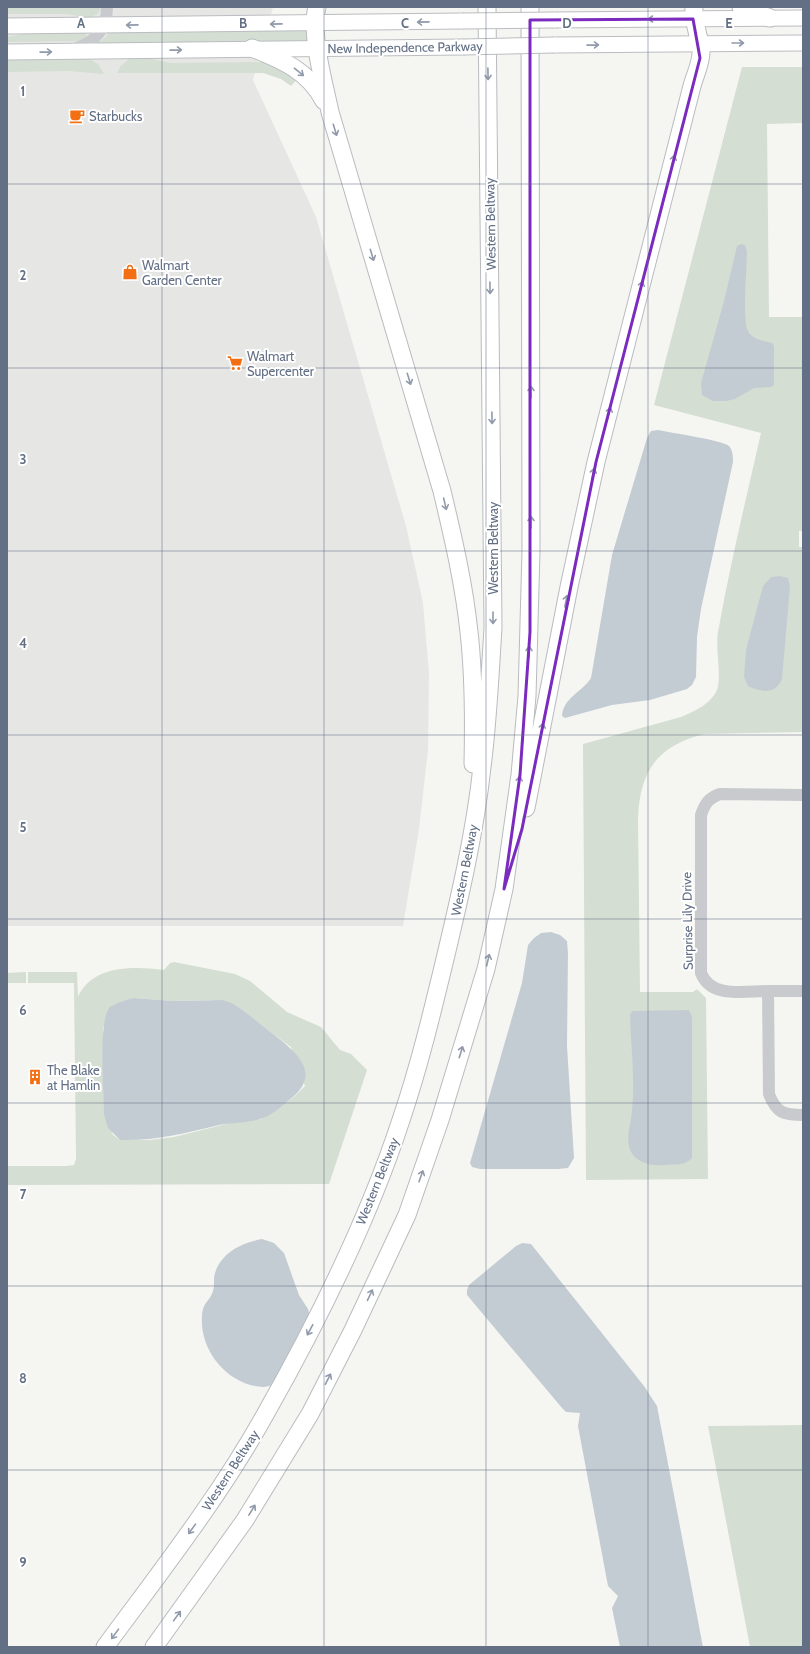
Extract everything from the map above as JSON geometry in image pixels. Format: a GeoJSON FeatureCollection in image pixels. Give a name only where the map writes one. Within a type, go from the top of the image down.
{"type":"FeatureCollection","features":[{"type":"Feature","properties":{"kind":"highway","name":"Western Beltway"},"geometry":{"type":"LineString","coordinates":[[105,1647],[212,1499],[266,1414],[328,1296],[365,1214],[401,1121],[431,1019],[454,921],[472,836],[487,729],[493,628],[487,7]]}},
{"type":"Feature","properties":{"kind":"highway"},"geometry":{"type":"LineString","coordinates":[[504,890],[520,775],[527,696],[530,632],[532,543],[530,7]]}},
{"type":"Feature","properties":{"kind":"highway"},"geometry":{"type":"LineString","coordinates":[[741,7],[770,18]]}},
{"type":"Feature","properties":{"kind":"highway"},"geometry":{"type":"LineString","coordinates":[[154,1647],[245,1520],[310,1414],[353,1330],[407,1215],[440,1120],[486,969],[504,890],[522,829],[569,587],[596,462],[700,58],[694,13]]}},
{"type":"Feature","properties":{"kind":"highway"},"geometry":{"type":"LineString","coordinates":[[316,15],[318,48],[330,112],[442,491],[456,551],[469,631],[472,673],[474,721],[472,836]]}},
{"type":"Feature","properties":{"kind":"highway"},"geometry":{"type":"LineString","coordinates":[[252,48],[284,61],[298,70],[312,83],[330,112]]}},
{"type":"Feature","properties":{"kind":"main road","name":"New Independence Parkway"},"geometry":{"type":"LineString","coordinates":[[7,26],[105,25],[316,15],[462,21],[553,20],[694,13],[770,18],[803,18]]}},
{"type":"Feature","properties":{"kind":"main road","name":"New Independence Parkway"},"geometry":{"type":"LineString","coordinates":[[7,52],[252,48],[803,43]]}},
{"type":"Feature","properties":{"kind":"street"},"geometry":{"type":"LineString","coordinates":[[67,52],[92,41],[105,25],[107,7]]}},
{"type":"Feature","properties":{"kind":"street","name":"Surprise Lily Drive"},"geometry":{"type":"LineString","coordinates":[[768,991],[723,992],[710,987],[704,981],[701,973],[701,814],[705,804],[712,797],[720,794],[803,795]]}},
{"type":"Feature","properties":{"kind":"street"},"geometry":{"type":"LineString","coordinates":[[803,991],[768,991],[769,1094],[774,1106],[790,1115],[803,1115]]}},
{"type":"Feature","properties":{"kind":"highlighted area"},"geometry":{"type":"Polygon","coordinates":[[[693,19],[700,58],[596,462],[522,829],[504,889],[520,775],[530,632],[530,20],[693,19]]]}},
{"type":"Feature","properties":{"kind":"shaded area"},"geometry":{"type":"Polygon","coordinates":[[[7,7],[273,7],[253,80],[316,217],[406,526],[423,603],[429,674],[428,750],[419,829],[403,926],[7,926],[7,7]]]}},
{"type":"Feature","properties":{"kind":"shaded area"},"geometry":{"type":"Polygon","coordinates":[[[7,7],[101,7],[98,14],[88,18],[67,14],[7,14],[7,7]]]}},
{"type":"Feature","properties":{"kind":"shaded area"},"geometry":{"type":"Polygon","coordinates":[[[307,29],[312,33],[307,42],[94,45],[105,38],[110,31],[307,29]]]}},
{"type":"Feature","properties":{"kind":"shaded area"},"geometry":{"type":"Polygon","coordinates":[[[34,32],[83,32],[87,36],[81,41],[7,42],[7,37],[34,32]]]}},
{"type":"Feature","properties":{"kind":"shaded area"},"geometry":{"type":"Polygon","coordinates":[[[130,58],[148,58],[170,63],[264,62],[299,77],[291,86],[281,79],[263,73],[117,73],[120,67],[130,58]]]}},
{"type":"Feature","properties":{"kind":"shaded area"},"geometry":{"type":"Polygon","coordinates":[[[89,59],[98,64],[104,74],[68,71],[7,72],[7,60],[89,59]]]}},
{"type":"Feature","properties":{"kind":"shaded area"},"geometry":{"type":"Polygon","coordinates":[[[742,67],[803,67],[803,123],[767,124],[769,317],[803,317],[803,531],[799,531],[799,547],[803,547],[803,732],[704,734],[688,739],[663,753],[647,774],[639,801],[638,818],[640,992],[693,992],[697,989],[706,998],[708,1179],[586,1180],[583,744],[691,713],[711,699],[717,690],[719,677],[717,646],[718,632],[761,433],[654,405],[742,67]]]}},
{"type":"Feature","properties":{"kind":"shaded area"},"geometry":{"type":"Polygon","coordinates":[[[741,244],[745,245],[747,251],[745,305],[746,325],[752,336],[772,343],[774,346],[774,385],[771,387],[754,388],[735,399],[713,401],[702,395],[701,383],[724,301],[737,246],[741,244]]]}},
{"type":"Feature","properties":{"kind":"shaded area"},"geometry":{"type":"Polygon","coordinates":[[[658,430],[707,439],[724,444],[729,446],[732,454],[733,462],[701,609],[697,637],[696,677],[692,685],[687,689],[650,700],[612,705],[565,718],[562,716],[566,704],[591,678],[612,555],[647,438],[651,431],[658,430]]]}},
{"type":"Feature","properties":{"kind":"shaded area"},"geometry":{"type":"Polygon","coordinates":[[[780,576],[788,578],[790,586],[782,679],[772,690],[763,691],[748,686],[744,677],[746,650],[763,586],[771,577],[780,576]]]}},
{"type":"Feature","properties":{"kind":"shaded area"},"geometry":{"type":"Polygon","coordinates":[[[551,932],[560,935],[567,941],[567,1046],[574,1158],[568,1168],[558,1169],[480,1169],[472,1167],[470,1163],[522,983],[528,945],[541,933],[551,932]]]}},
{"type":"Feature","properties":{"kind":"shaded area"},"geometry":{"type":"Polygon","coordinates":[[[174,962],[235,974],[250,981],[287,1012],[321,1027],[340,1050],[351,1054],[367,1070],[329,1184],[7,1185],[7,1166],[66,1166],[74,1165],[76,1159],[74,983],[28,983],[28,972],[77,972],[78,997],[84,986],[103,973],[127,968],[164,970],[170,963],[174,962]],[[134,998],[122,1003],[114,1004],[103,1028],[104,1115],[113,1135],[120,1140],[150,1140],[174,1137],[230,1123],[261,1119],[271,1114],[295,1096],[305,1086],[291,1047],[232,1003],[211,1000],[173,1001],[134,998]]]}},
{"type":"Feature","properties":{"kind":"shaded area"},"geometry":{"type":"Polygon","coordinates":[[[26,972],[26,983],[7,983],[7,973],[26,972]]]}},
{"type":"Feature","properties":{"kind":"shaded area"},"geometry":{"type":"Polygon","coordinates":[[[134,998],[173,1001],[222,1000],[232,1003],[278,1038],[296,1054],[302,1062],[305,1072],[305,1081],[299,1091],[285,1104],[264,1118],[157,1138],[120,1140],[108,1128],[104,1115],[102,1059],[104,1029],[109,1008],[117,1003],[134,998]]]}},
{"type":"Feature","properties":{"kind":"shaded area"},"geometry":{"type":"Polygon","coordinates":[[[689,1010],[692,1017],[692,1158],[689,1161],[679,1164],[647,1164],[633,1155],[628,1142],[633,1093],[630,1015],[632,1011],[689,1010]]]}},
{"type":"Feature","properties":{"kind":"shaded area"},"geometry":{"type":"Polygon","coordinates":[[[262,1239],[274,1243],[284,1253],[299,1295],[308,1309],[313,1328],[280,1382],[263,1387],[250,1385],[238,1380],[218,1364],[205,1341],[202,1328],[202,1315],[204,1307],[213,1291],[215,1273],[222,1259],[240,1246],[262,1239]]]}},
{"type":"Feature","properties":{"kind":"shaded area"},"geometry":{"type":"Polygon","coordinates":[[[522,1243],[531,1244],[644,1386],[657,1406],[703,1647],[620,1647],[612,1608],[618,1596],[608,1586],[578,1426],[580,1413],[566,1412],[562,1408],[467,1295],[469,1285],[516,1246],[522,1243]]]}},
{"type":"Feature","properties":{"kind":"shaded area"},"geometry":{"type":"Polygon","coordinates":[[[803,1425],[803,1647],[750,1647],[708,1426],[803,1425]]]}},
{"type":"Feature","properties":{"kind":"place","name":"Starbucks"},"geometry":{"type":"Point","coordinates":[77,116]}},
{"type":"Feature","properties":{"kind":"place","name":"Walmart Garden Center"},"geometry":{"type":"Point","coordinates":[130,272]}},
{"type":"Feature","properties":{"kind":"place","name":"Walmart Supercenter"},"geometry":{"type":"Point","coordinates":[235,363]}},
{"type":"Feature","properties":{"kind":"place","name":"The Blake at Hamlin"},"geometry":{"type":"Point","coordinates":[35,1077]}}]}
